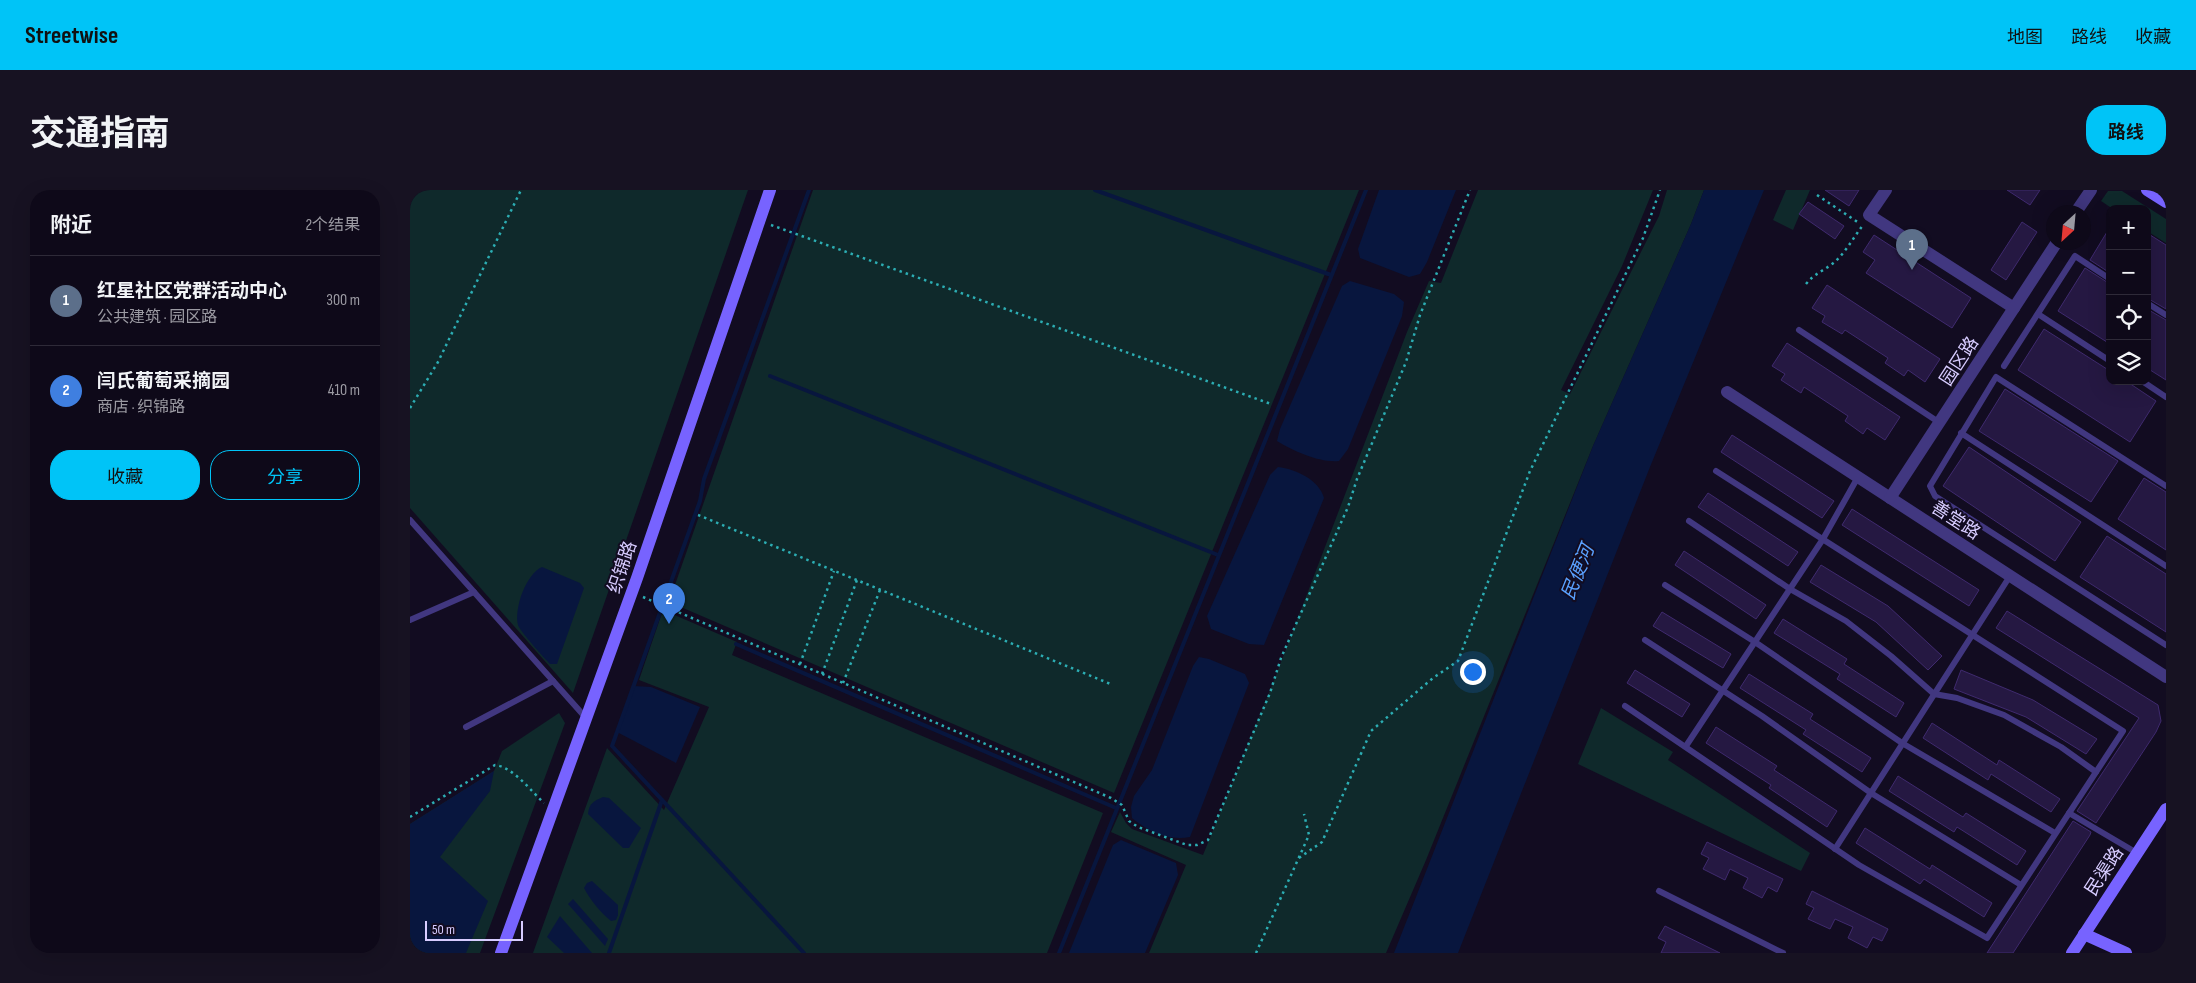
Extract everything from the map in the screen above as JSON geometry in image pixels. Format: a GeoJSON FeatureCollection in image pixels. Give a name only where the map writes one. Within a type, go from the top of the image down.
{"type":"FeatureCollection","features":[{"type":"Feature","properties":{"kind":"street","name":"织锦路"},"geometry":{"type":"LineString","coordinates":[[501,953],[637,578],[770,190]]}},
{"type":"Feature","properties":{"kind":"street"},"geometry":{"type":"LineString","coordinates":[[1886,190],[1866,220],[2014,308]]}},
{"type":"Feature","properties":{"kind":"street"},"geometry":{"type":"LineString","coordinates":[[2081,205],[2091,190]]}},
{"type":"Feature","properties":{"kind":"street"},"geometry":{"type":"LineString","coordinates":[[2147,190],[2166,202]]}},
{"type":"Feature","properties":{"kind":"street","name":"园区路"},"geometry":{"type":"LineString","coordinates":[[1890,498],[2052,250]]}},
{"type":"Feature","properties":{"kind":"street","name":"善堂路"},"geometry":{"type":"LineString","coordinates":[[1727,392],[2166,677]]}},
{"type":"Feature","properties":{"kind":"street","name":"民渠路"},"geometry":{"type":"LineString","coordinates":[[2072,953],[2166,809]]}},
{"type":"Feature","properties":{"kind":"street"},"geometry":{"type":"LineString","coordinates":[[2084,934],[2126,953]]}},
{"type":"Feature","properties":{"kind":"lane"},"geometry":{"type":"LineString","coordinates":[[2004,366],[2075,256],[2106,276]]}},
{"type":"Feature","properties":{"kind":"lane"},"geometry":{"type":"LineString","coordinates":[[2151,306],[2166,315]]}},
{"type":"Feature","properties":{"kind":"lane"},"geometry":{"type":"LineString","coordinates":[[2038,314],[2106,358]]}},
{"type":"Feature","properties":{"kind":"lane"},"geometry":{"type":"LineString","coordinates":[[1799,330],[1940,422]]}},
{"type":"Feature","properties":{"kind":"lane"},"geometry":{"type":"LineString","coordinates":[[2166,486],[1996,377],[1932,479],[1930,486],[1935,496],[2166,646]]}},
{"type":"Feature","properties":{"kind":"lane"},"geometry":{"type":"LineString","coordinates":[[2148,385],[2166,397]]}},
{"type":"Feature","properties":{"kind":"lane"},"geometry":{"type":"LineString","coordinates":[[1960,433],[2166,566]]}},
{"type":"Feature","properties":{"kind":"lane"},"geometry":{"type":"LineString","coordinates":[[1625,706],[1859,865],[1987,938],[2123,731],[1716,471]]}},
{"type":"Feature","properties":{"kind":"lane"},"geometry":{"type":"LineString","coordinates":[[1686,746],[1823,539],[1858,477]]}},
{"type":"Feature","properties":{"kind":"lane"},"geometry":{"type":"LineString","coordinates":[[410,520],[586,718]]}},
{"type":"Feature","properties":{"kind":"lane"},"geometry":{"type":"LineString","coordinates":[[1689,521],[1790,589],[1846,621],[1891,656],[1934,694],[1957,698],[2004,715],[2061,747],[2096,772]]}},
{"type":"Feature","properties":{"kind":"lane"},"geometry":{"type":"LineString","coordinates":[[1835,849],[2010,576]]}},
{"type":"Feature","properties":{"kind":"lane"},"geometry":{"type":"LineString","coordinates":[[1665,585],[1755,642],[1902,743],[2056,834]]}},
{"type":"Feature","properties":{"kind":"lane"},"geometry":{"type":"LineString","coordinates":[[410,620],[474,592]]}},
{"type":"Feature","properties":{"kind":"lane"},"geometry":{"type":"LineString","coordinates":[[1645,640],[1724,690],[1870,793],[2021,886]]}},
{"type":"Feature","properties":{"kind":"lane"},"geometry":{"type":"LineString","coordinates":[[466,727],[553,681]]}},
{"type":"Feature","properties":{"kind":"lane"},"geometry":{"type":"LineString","coordinates":[[2069,813],[2137,853]]}},
{"type":"Feature","properties":{"kind":"lane"},"geometry":{"type":"LineString","coordinates":[[1660,890],[1783,953]]}},
{"type":"Feature","properties":{"kind":"path"},"geometry":{"type":"LineString","coordinates":[[410,408],[438,362],[520,190]]}},
{"type":"Feature","properties":{"kind":"path"},"geometry":{"type":"LineString","coordinates":[[657,603],[1114,800],[1122,805],[1130,821],[1138,827],[1187,845],[1197,845],[1208,840],[1270,694],[1281,658],[1348,507],[1356,479],[1406,362],[1420,315],[1470,190]]}},
{"type":"Feature","properties":{"kind":"path"},"geometry":{"type":"LineString","coordinates":[[1299,858],[1322,842],[1371,730],[1432,678],[1458,661],[1530,471],[1643,238],[1660,190]]}},
{"type":"Feature","properties":{"kind":"path"},"geometry":{"type":"LineString","coordinates":[[1806,284],[1815,273],[1832,264],[1843,254],[1866,220],[1817,195]]}},
{"type":"Feature","properties":{"kind":"path"},"geometry":{"type":"LineString","coordinates":[[759,221],[1271,404]]}},
{"type":"Feature","properties":{"kind":"path"},"geometry":{"type":"LineString","coordinates":[[698,515],[1113,685]]}},
{"type":"Feature","properties":{"kind":"path"},"geometry":{"type":"LineString","coordinates":[[800,664],[834,571]]}},
{"type":"Feature","properties":{"kind":"path"},"geometry":{"type":"LineString","coordinates":[[822,674],[857,580]]}},
{"type":"Feature","properties":{"kind":"path"},"geometry":{"type":"LineString","coordinates":[[843,683],[880,590]]}},
{"type":"Feature","properties":{"kind":"path"},"geometry":{"type":"LineString","coordinates":[[410,817],[495,765],[501,766],[514,775],[552,811]]}},
{"type":"Feature","properties":{"kind":"path"},"geometry":{"type":"LineString","coordinates":[[1256,953],[1309,835],[1304,814]]}},
{"type":"Feature","properties":{"kind":"green space"},"geometry":{"type":"Polygon","coordinates":[[[410,190],[748,190],[573,693],[410,508],[410,190]]]}},
{"type":"Feature","properties":{"kind":"green space"},"geometry":{"type":"Polygon","coordinates":[[[813,190],[1359,190],[1114,793],[669,602],[813,190]]]}},
{"type":"Feature","properties":{"kind":"green space"},"geometry":{"type":"Polygon","coordinates":[[[1478,190],[1653,190],[1622,266],[1561,390],[1570,394],[1659,216],[1667,190],[1704,190],[1691,224],[1593,446],[1426,860],[1386,953],[1149,953],[1186,865],[1111,832],[1120,812],[1132,829],[1203,855],[1275,678],[1407,332],[1429,281],[1441,283],[1478,190]]]}},
{"type":"Feature","properties":{"kind":"green space"},"geometry":{"type":"Polygon","coordinates":[[[1786,190],[1810,190],[1793,230],[1773,220],[1786,190]]]}},
{"type":"Feature","properties":{"kind":"green space"},"geometry":{"type":"Polygon","coordinates":[[[2108,191],[2122,191],[2144,205],[2107,205],[2101,201],[2108,191]]]}},
{"type":"Feature","properties":{"kind":"green space"},"geometry":{"type":"Polygon","coordinates":[[[2151,209],[2166,219],[2166,243],[2151,234],[2151,209]]]}},
{"type":"Feature","properties":{"kind":"green space"},"geometry":{"type":"Polygon","coordinates":[[[663,610],[737,642],[732,655],[1103,813],[1047,953],[533,953],[607,748],[664,810],[709,707],[639,680],[663,610]]]}},
{"type":"Feature","properties":{"kind":"green space"},"geometry":{"type":"Polygon","coordinates":[[[1601,708],[1673,752],[1668,760],[1810,853],[1801,871],[1578,764],[1601,708]]]}},
{"type":"Feature","properties":{"kind":"green space"},"geometry":{"type":"Polygon","coordinates":[[[559,713],[565,723],[480,953],[410,953],[410,824],[494,771],[502,751],[559,713]]]}},
{"type":"Feature","properties":{"kind":"water"},"geometry":{"type":"Polygon","coordinates":[[[1379,190],[1456,190],[1427,262],[1420,274],[1409,277],[1360,258],[1358,249],[1379,190]]]}},
{"type":"Feature","properties":{"kind":"water","name":"民便河"},"geometry":{"type":"Polygon","coordinates":[[[1704,190],[1764,190],[1650,467],[1458,953],[1394,953],[1593,446],[1691,224],[1704,190]]]}},
{"type":"Feature","properties":{"kind":"water"},"geometry":{"type":"Polygon","coordinates":[[[1350,281],[1394,294],[1404,302],[1402,316],[1348,449],[1339,461],[1332,461],[1307,456],[1277,441],[1280,429],[1342,286],[1350,281]]]}},
{"type":"Feature","properties":{"kind":"water"},"geometry":{"type":"Polygon","coordinates":[[[1278,467],[1306,476],[1317,486],[1324,498],[1264,645],[1249,644],[1211,629],[1207,616],[1270,475],[1278,467]]]}},
{"type":"Feature","properties":{"kind":"water"},"geometry":{"type":"Polygon","coordinates":[[[542,567],[580,583],[584,588],[557,664],[550,664],[518,625],[517,618],[522,592],[531,577],[542,567]]]}},
{"type":"Feature","properties":{"kind":"water"},"geometry":{"type":"Polygon","coordinates":[[[1199,657],[1209,659],[1245,674],[1249,683],[1190,837],[1174,838],[1159,834],[1138,823],[1132,818],[1131,807],[1134,796],[1152,770],[1193,666],[1199,657]]]}},
{"type":"Feature","properties":{"kind":"water"},"geometry":{"type":"Polygon","coordinates":[[[634,686],[651,687],[700,707],[676,763],[617,732],[634,686]]]}},
{"type":"Feature","properties":{"kind":"water"},"geometry":{"type":"Polygon","coordinates":[[[494,771],[490,791],[440,857],[488,901],[466,953],[410,953],[410,824],[494,771]]]}},
{"type":"Feature","properties":{"kind":"water"},"geometry":{"type":"Polygon","coordinates":[[[603,797],[609,798],[641,828],[629,848],[623,848],[588,814],[592,803],[603,797]]]}},
{"type":"Feature","properties":{"kind":"water"},"geometry":{"type":"Polygon","coordinates":[[[1121,840],[1176,863],[1178,875],[1145,953],[1069,953],[1113,845],[1121,840]]]}},
{"type":"Feature","properties":{"kind":"water"},"geometry":{"type":"Polygon","coordinates":[[[592,881],[618,905],[616,920],[611,921],[607,918],[586,893],[584,888],[587,883],[592,881]]]}},
{"type":"Feature","properties":{"kind":"water"},"geometry":{"type":"Polygon","coordinates":[[[573,899],[608,939],[605,946],[568,904],[573,899]]]}},
{"type":"Feature","properties":{"kind":"water"},"geometry":{"type":"Polygon","coordinates":[[[560,916],[592,953],[564,953],[547,937],[560,916]]]}},
{"type":"Feature","properties":{"kind":"building"},"geometry":{"type":"Polygon","coordinates":[[[1825,190],[1859,190],[1849,206],[1825,190]]]}},
{"type":"Feature","properties":{"kind":"building"},"geometry":{"type":"Polygon","coordinates":[[[2007,190],[2040,190],[2030,205],[2007,190]]]}},
{"type":"Feature","properties":{"kind":"building"},"geometry":{"type":"Polygon","coordinates":[[[1808,202],[1844,226],[1835,239],[1799,214],[1808,202]]]}},
{"type":"Feature","properties":{"kind":"building"},"geometry":{"type":"Polygon","coordinates":[[[2022,222],[2037,232],[2006,280],[1991,270],[2022,222]]]}},
{"type":"Feature","properties":{"kind":"building"},"geometry":{"type":"Polygon","coordinates":[[[2106,234],[2106,270],[2090,260],[2106,234]]]}},
{"type":"Feature","properties":{"kind":"building"},"geometry":{"type":"Polygon","coordinates":[[[1874,235],[1971,298],[1952,328],[1866,273],[1875,260],[1863,252],[1874,235]]]}},
{"type":"Feature","properties":{"kind":"building"},"geometry":{"type":"Polygon","coordinates":[[[2151,236],[2166,245],[2166,309],[2151,300],[2151,236]]]}},
{"type":"Feature","properties":{"kind":"building"},"geometry":{"type":"Polygon","coordinates":[[[2085,268],[2106,281],[2106,341],[2058,311],[2085,268]]]}},
{"type":"Feature","properties":{"kind":"building"},"geometry":{"type":"Polygon","coordinates":[[[1827,285],[1940,359],[1925,382],[1908,370],[1904,376],[1885,363],[1888,358],[1845,330],[1842,334],[1822,322],[1825,316],[1812,308],[1827,285]]]}},
{"type":"Feature","properties":{"kind":"building"},"geometry":{"type":"Polygon","coordinates":[[[2151,311],[2166,320],[2166,380],[2151,371],[2151,311]]]}},
{"type":"Feature","properties":{"kind":"building"},"geometry":{"type":"Polygon","coordinates":[[[2044,329],[2106,368],[2106,385],[2132,385],[2156,401],[2130,442],[2018,370],[2044,329]]]}},
{"type":"Feature","properties":{"kind":"building"},"geometry":{"type":"Polygon","coordinates":[[[1787,343],[1900,417],[1885,440],[1867,428],[1863,434],[1845,421],[1848,416],[1804,387],[1801,393],[1781,380],[1785,374],[1772,366],[1787,343]]]}},
{"type":"Feature","properties":{"kind":"building"},"geometry":{"type":"Polygon","coordinates":[[[2005,389],[2118,461],[2091,502],[1979,431],[2005,389]]]}},
{"type":"Feature","properties":{"kind":"building"},"geometry":{"type":"Polygon","coordinates":[[[1732,435],[1834,501],[1822,518],[1721,452],[1732,435]]]}},
{"type":"Feature","properties":{"kind":"building"},"geometry":{"type":"Polygon","coordinates":[[[1969,447],[2081,522],[2055,561],[1943,486],[1969,447]]]}},
{"type":"Feature","properties":{"kind":"building"},"geometry":{"type":"Polygon","coordinates":[[[2144,478],[2166,492],[2166,550],[2118,519],[2144,478]]]}},
{"type":"Feature","properties":{"kind":"building"},"geometry":{"type":"Polygon","coordinates":[[[1708,493],[1798,552],[1788,566],[1698,507],[1708,493]]]}},
{"type":"Feature","properties":{"kind":"building"},"geometry":{"type":"Polygon","coordinates":[[[1852,509],[1979,590],[1969,606],[1842,525],[1852,509]]]}},
{"type":"Feature","properties":{"kind":"building"},"geometry":{"type":"Polygon","coordinates":[[[2107,536],[2166,574],[2166,632],[2080,577],[2107,536]]]}},
{"type":"Feature","properties":{"kind":"building"},"geometry":{"type":"Polygon","coordinates":[[[1684,551],[1766,605],[1756,619],[1675,565],[1684,551]]]}},
{"type":"Feature","properties":{"kind":"building"},"geometry":{"type":"Polygon","coordinates":[[[1821,565],[1888,606],[1942,656],[1928,670],[1876,622],[1810,582],[1821,565]]]}},
{"type":"Feature","properties":{"kind":"building"},"geometry":{"type":"Polygon","coordinates":[[[2007,611],[2158,705],[2161,721],[2156,732],[2096,823],[2077,811],[2139,718],[1996,628],[2007,611]]]}},
{"type":"Feature","properties":{"kind":"building"},"geometry":{"type":"Polygon","coordinates":[[[1662,612],[1731,654],[1723,668],[1653,626],[1662,612]]]}},
{"type":"Feature","properties":{"kind":"building"},"geometry":{"type":"Polygon","coordinates":[[[1783,619],[1847,659],[1844,664],[1904,703],[1896,717],[1837,679],[1840,674],[1774,633],[1783,619]]]}},
{"type":"Feature","properties":{"kind":"building"},"geometry":{"type":"Polygon","coordinates":[[[1635,670],[1690,704],[1682,717],[1627,683],[1635,670]]]}},
{"type":"Feature","properties":{"kind":"building"},"geometry":{"type":"Polygon","coordinates":[[[1961,670],[2033,700],[2097,739],[2086,754],[2026,717],[1954,689],[1961,670]]]}},
{"type":"Feature","properties":{"kind":"building"},"geometry":{"type":"Polygon","coordinates":[[[1749,674],[1813,714],[1810,719],[1871,758],[1862,772],[1803,734],[1806,730],[1740,688],[1749,674]]]}},
{"type":"Feature","properties":{"kind":"building"},"geometry":{"type":"Polygon","coordinates":[[[1932,723],[1997,765],[1999,760],[2060,799],[2051,812],[1991,774],[1988,780],[1923,738],[1932,723]]]}},
{"type":"Feature","properties":{"kind":"building"},"geometry":{"type":"Polygon","coordinates":[[[1716,727],[1777,766],[1774,770],[1837,811],[1827,827],[1769,788],[1771,785],[1706,743],[1716,727]]]}},
{"type":"Feature","properties":{"kind":"building"},"geometry":{"type":"Polygon","coordinates":[[[1898,776],[1963,817],[1966,813],[2026,851],[2017,865],[1957,827],[1954,832],[1889,791],[1898,776]]]}},
{"type":"Feature","properties":{"kind":"building"},"geometry":{"type":"Polygon","coordinates":[[[2073,821],[2091,832],[2090,835],[2013,953],[1987,953],[2073,821]]]}},
{"type":"Feature","properties":{"kind":"building"},"geometry":{"type":"Polygon","coordinates":[[[1865,828],[1930,869],[1932,865],[1992,903],[1984,917],[1924,879],[1920,884],[1856,843],[1865,828]]]}},
{"type":"Feature","properties":{"kind":"building"},"geometry":{"type":"Polygon","coordinates":[[[1707,842],[1783,879],[1777,892],[1768,887],[1762,898],[1743,888],[1748,878],[1730,869],[1725,880],[1703,869],[1709,858],[1701,854],[1707,842]]]}},
{"type":"Feature","properties":{"kind":"building"},"geometry":{"type":"Polygon","coordinates":[[[1812,891],[1888,929],[1882,941],[1873,937],[1867,948],[1848,938],[1853,927],[1835,919],[1830,929],[1808,919],[1814,908],[1806,904],[1812,891]]]}},
{"type":"Feature","properties":{"kind":"building"},"geometry":{"type":"Polygon","coordinates":[[[1665,926],[1720,953],[1661,953],[1666,942],[1658,938],[1665,926]]]}},
{"type":"Feature","properties":{"kind":"waterway"},"geometry":{"type":"LineString","coordinates":[[804,953],[612,746],[700,501],[704,479],[809,190]]}},
{"type":"Feature","properties":{"kind":"waterway"},"geometry":{"type":"LineString","coordinates":[[1095,190],[1331,275]]}},
{"type":"Feature","properties":{"kind":"waterway"},"geometry":{"type":"LineString","coordinates":[[1059,953],[1366,190]]}},
{"type":"Feature","properties":{"kind":"waterway"},"geometry":{"type":"LineString","coordinates":[[770,376],[1218,555]]}},
{"type":"Feature","properties":{"kind":"waterway"},"geometry":{"type":"LineString","coordinates":[[736,644],[1116,808]]}},
{"type":"Feature","properties":{"kind":"waterway"},"geometry":{"type":"LineString","coordinates":[[609,953],[662,800]]}},
{"type":"Feature","properties":{"kind":"place","name":"红星社区党群活动中心"},"geometry":{"type":"Point","coordinates":[1912,270]}},
{"type":"Feature","properties":{"kind":"place","name":"闫氏葡萄采摘园"},"geometry":{"type":"Point","coordinates":[669,624]}}]}
